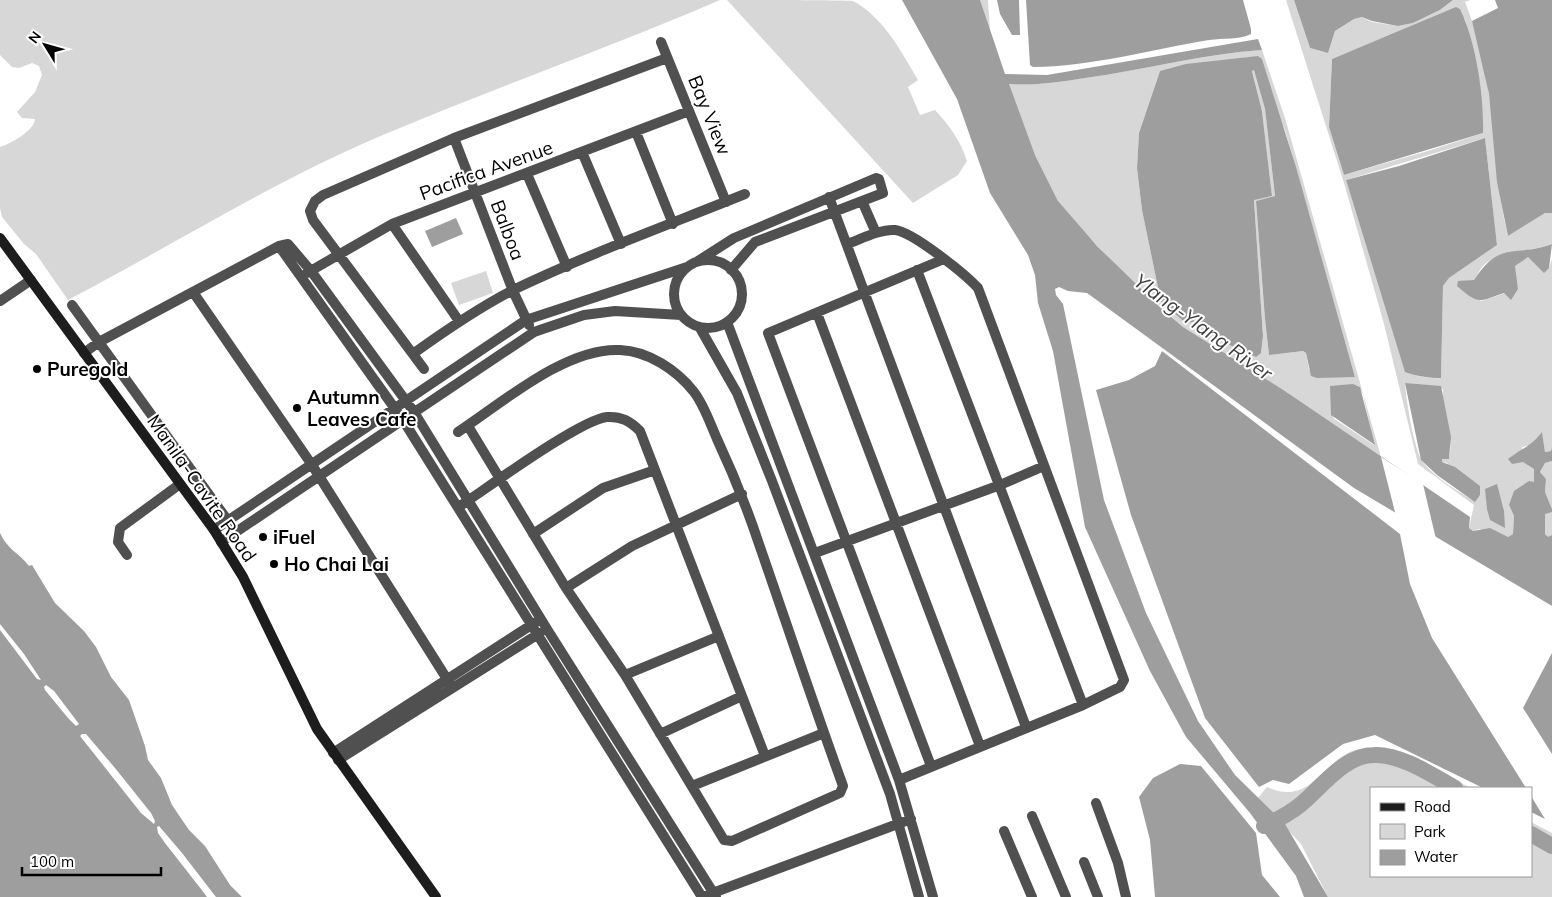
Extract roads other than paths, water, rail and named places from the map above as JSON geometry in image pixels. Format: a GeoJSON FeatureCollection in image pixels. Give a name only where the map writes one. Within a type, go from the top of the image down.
{"type":"FeatureCollection","features":[{"type":"Feature","properties":{"kind":"main road","name":"Manila-Cavite Road"},"geometry":{"type":"LineString","coordinates":[[0,238],[214,530],[243,577],[317,729],[436,897]]}},
{"type":"Feature","properties":{"kind":"street","name":"Bay View"},"geometry":{"type":"LineString","coordinates":[[661,42],[726,202]]}},
{"type":"Feature","properties":{"kind":"street"},"geometry":{"type":"LineString","coordinates":[[424,369],[414,353],[313,220],[310,211],[315,201],[322,195],[454,138],[668,58]]}},
{"type":"Feature","properties":{"kind":"street","name":"Pacifica Avenue"},"geometry":{"type":"LineString","coordinates":[[306,274],[339,253],[392,224],[689,111]]}},
{"type":"Feature","properties":{"kind":"street"},"geometry":{"type":"LineString","coordinates":[[636,132],[673,224]]}},
{"type":"Feature","properties":{"kind":"street","name":"Balboa"},"geometry":{"type":"LineString","coordinates":[[454,138],[513,291],[526,320],[534,332]]}},
{"type":"Feature","properties":{"kind":"street"},"geometry":{"type":"LineString","coordinates":[[582,152],[621,244]]}},
{"type":"Feature","properties":{"kind":"street"},"geometry":{"type":"LineString","coordinates":[[527,174],[567,267]]}},
{"type":"Feature","properties":{"kind":"street"},"geometry":{"type":"LineString","coordinates":[[214,530],[526,320],[688,267],[734,238],[878,178],[884,192],[755,242],[731,270]]}},
{"type":"Feature","properties":{"kind":"street"},"geometry":{"type":"LineString","coordinates":[[414,353],[459,321],[513,291],[621,244],[745,194]]}},
{"type":"Feature","properties":{"kind":"street"},"geometry":{"type":"LineString","coordinates":[[829,197],[1026,727]]}},
{"type":"Feature","properties":{"kind":"street"},"geometry":{"type":"LineString","coordinates":[[862,201],[876,233]]}},
{"type":"Feature","properties":{"kind":"street"},"geometry":{"type":"LineString","coordinates":[[392,224],[459,321]]}},
{"type":"Feature","properties":{"kind":"street"},"geometry":{"type":"LineString","coordinates":[[847,244],[876,233],[892,230],[903,232],[944,259],[978,288],[1124,680],[1120,687],[1083,705],[899,780]]}},
{"type":"Feature","properties":{"kind":"street"},"geometry":{"type":"LineString","coordinates":[[84,353],[100,342],[278,246],[306,274],[414,412],[547,629],[714,895]]}},
{"type":"Feature","properties":{"kind":"street"},"geometry":{"type":"LineString","coordinates":[[931,766],[768,333],[944,259]]}},
{"type":"Feature","properties":{"kind":"street"},"geometry":{"type":"LineString","coordinates":[[688,267],[678,280],[674,295],[681,315],[700,328],[710,328],[727,322],[734,315],[742,297],[737,278],[722,263],[710,260],[698,262]]}},
{"type":"Feature","properties":{"kind":"street"},"geometry":{"type":"LineString","coordinates":[[917,270],[1083,705]]}},
{"type":"Feature","properties":{"kind":"street"},"geometry":{"type":"LineString","coordinates":[[306,274],[403,420],[536,636],[702,897],[714,895],[911,819]]}},
{"type":"Feature","properties":{"kind":"street"},"geometry":{"type":"LineString","coordinates":[[0,301],[31,280]]}},
{"type":"Feature","properties":{"kind":"street"},"geometry":{"type":"LineString","coordinates":[[194,292],[312,465],[449,682]]}},
{"type":"Feature","properties":{"kind":"street"},"geometry":{"type":"LineString","coordinates":[[72,305],[236,532]]}},
{"type":"Feature","properties":{"kind":"street"},"geometry":{"type":"LineString","coordinates":[[221,542],[534,332],[584,315],[615,310],[681,315]]}},
{"type":"Feature","properties":{"kind":"street"},"geometry":{"type":"LineString","coordinates":[[817,313],[980,746]]}},
{"type":"Feature","properties":{"kind":"street"},"geometry":{"type":"LineString","coordinates":[[727,322],[899,780],[933,897]]}},
{"type":"Feature","properties":{"kind":"street"},"geometry":{"type":"LineString","coordinates":[[700,328],[737,393],[772,481],[890,794],[919,897]]}},
{"type":"Feature","properties":{"kind":"street"},"geometry":{"type":"LineString","coordinates":[[458,432],[556,367],[578,356],[600,351],[621,350],[641,354],[662,364],[694,392],[704,408],[742,494],[843,786],[840,793],[732,841],[724,840],[624,675],[566,588],[468,426]]}},
{"type":"Feature","properties":{"kind":"street"},"geometry":{"type":"LineString","coordinates":[[458,508],[580,428],[604,418],[626,419],[640,431],[765,756]]}},
{"type":"Feature","properties":{"kind":"street"},"geometry":{"type":"LineString","coordinates":[[815,553],[1000,485],[1044,466]]}},
{"type":"Feature","properties":{"kind":"street"},"geometry":{"type":"LineString","coordinates":[[533,534],[603,488],[655,470]]}},
{"type":"Feature","properties":{"kind":"street"},"geometry":{"type":"LineString","coordinates":[[772,481],[784,477]]}},
{"type":"Feature","properties":{"kind":"street"},"geometry":{"type":"LineString","coordinates":[[127,555],[118,542],[120,528],[180,484]]}},
{"type":"Feature","properties":{"kind":"street"},"geometry":{"type":"LineString","coordinates":[[566,588],[632,546],[678,526],[742,494]]}},
{"type":"Feature","properties":{"kind":"street"},"geometry":{"type":"LineString","coordinates":[[335,757],[541,619]]}},
{"type":"Feature","properties":{"kind":"street"},"geometry":{"type":"LineString","coordinates":[[449,682],[547,629]]}},
{"type":"Feature","properties":{"kind":"street"},"geometry":{"type":"LineString","coordinates":[[624,675],[719,636]]}},
{"type":"Feature","properties":{"kind":"street"},"geometry":{"type":"LineString","coordinates":[[660,734],[742,696]]}},
{"type":"Feature","properties":{"kind":"street"},"geometry":{"type":"LineString","coordinates":[[692,786],[824,733]]}},
{"type":"Feature","properties":{"kind":"street"},"geometry":{"type":"LineString","coordinates":[[1096,804],[1118,864],[1126,897]]}},
{"type":"Feature","properties":{"kind":"street"},"geometry":{"type":"LineString","coordinates":[[1032,816],[1066,897]]}},
{"type":"Feature","properties":{"kind":"street"},"geometry":{"type":"LineString","coordinates":[[1004,831],[1032,897]]}},
{"type":"Feature","properties":{"kind":"street"},"geometry":{"type":"LineString","coordinates":[[1084,862],[1098,897]]}},
{"type":"Feature","properties":{"kind":"water"},"geometry":{"type":"Polygon","coordinates":[[[902,0],[980,0],[1005,74],[1047,75],[1258,39],[1262,50],[1217,55],[1066,81],[1009,84],[1035,155],[1058,201],[1097,246],[1183,327],[1285,391],[1470,517],[1469,528],[1473,531],[1490,528],[1508,537],[1513,534],[1514,516],[1509,505],[1514,491],[1529,481],[1534,482],[1534,469],[1523,462],[1512,464],[1508,459],[1531,444],[1542,432],[1545,452],[1551,451],[1552,447],[1552,461],[1545,463],[1540,472],[1546,479],[1545,492],[1552,509],[1552,512],[1545,514],[1545,534],[1548,537],[1552,535],[1552,606],[1354,488],[1087,293],[1068,291],[1059,287],[1055,289],[1056,295],[1063,304],[1104,500],[1146,613],[1198,721],[1235,775],[1285,824],[1328,897],[1304,897],[1296,876],[1250,813],[1186,737],[1150,671],[1085,527],[1053,351],[1038,303],[1035,275],[1028,255],[990,193],[957,99],[902,0]]]}},
{"type":"Feature","properties":{"kind":"water"},"geometry":{"type":"Polygon","coordinates":[[[997,0],[1019,0],[1020,35],[1012,35],[1000,14],[997,0]]]}},
{"type":"Feature","properties":{"kind":"water"},"geometry":{"type":"Polygon","coordinates":[[[1026,0],[1243,0],[1251,34],[1099,61],[1033,67],[1030,65],[1026,0]]]}},
{"type":"Feature","properties":{"kind":"water"},"geometry":{"type":"Polygon","coordinates":[[[1294,0],[1453,0],[1440,10],[1413,23],[1398,26],[1362,17],[1354,19],[1335,31],[1328,53],[1310,48],[1294,0]]]}},
{"type":"Feature","properties":{"kind":"water"},"geometry":{"type":"Polygon","coordinates":[[[1495,0],[1552,0],[1552,213],[1545,213],[1508,236],[1497,182],[1489,94],[1472,21],[1498,8],[1495,0]]]}},
{"type":"Feature","properties":{"kind":"water"},"geometry":{"type":"Polygon","coordinates":[[[1456,7],[1460,9],[1466,22],[1475,53],[1482,102],[1483,133],[1344,175],[1329,127],[1332,59],[1456,7]]]}},
{"type":"Feature","properties":{"kind":"water"},"geometry":{"type":"Polygon","coordinates":[[[1258,56],[1262,59],[1296,167],[1355,377],[1317,378],[1311,376],[1306,353],[1303,351],[1269,355],[1256,201],[1275,196],[1265,109],[1254,70],[1252,71],[1262,111],[1272,196],[1254,200],[1263,336],[1261,353],[1256,357],[1223,342],[1200,321],[1186,323],[1161,302],[1142,210],[1137,168],[1139,133],[1160,71],[1186,64],[1258,56]]]}},
{"type":"Feature","properties":{"kind":"water"},"geometry":{"type":"Polygon","coordinates":[[[1485,138],[1497,245],[1449,278],[1443,286],[1441,378],[1405,372],[1346,180],[1399,166],[1485,138]]]}},
{"type":"Feature","properties":{"kind":"water"},"geometry":{"type":"Polygon","coordinates":[[[456,218],[463,234],[432,247],[425,231],[456,218]]]}},
{"type":"Feature","properties":{"kind":"water"},"geometry":{"type":"Polygon","coordinates":[[[1552,244],[1549,268],[1544,273],[1528,257],[1515,266],[1518,289],[1511,300],[1504,293],[1484,300],[1475,299],[1457,286],[1458,281],[1474,280],[1492,259],[1501,254],[1552,244]]]}},
{"type":"Feature","properties":{"kind":"water"},"geometry":{"type":"Polygon","coordinates":[[[1162,351],[1400,534],[1410,584],[1432,638],[1525,787],[1481,787],[1375,735],[1343,744],[1289,784],[1273,780],[1259,787],[1205,718],[1131,515],[1096,390],[1129,380],[1155,366],[1162,351]]]}},
{"type":"Feature","properties":{"kind":"water"},"geometry":{"type":"Polygon","coordinates":[[[1405,383],[1441,386],[1451,437],[1449,459],[1442,459],[1442,462],[1455,467],[1480,486],[1480,495],[1475,502],[1437,475],[1421,460],[1405,383]]]}},
{"type":"Feature","properties":{"kind":"water"},"geometry":{"type":"Polygon","coordinates":[[[1353,384],[1360,387],[1375,445],[1331,415],[1330,386],[1353,384]]]}},
{"type":"Feature","properties":{"kind":"water"},"geometry":{"type":"Polygon","coordinates":[[[1497,484],[1504,511],[1505,528],[1490,520],[1487,509],[1485,489],[1497,484]]]}},
{"type":"Feature","properties":{"kind":"water"},"geometry":{"type":"Polygon","coordinates":[[[0,533],[10,547],[29,566],[32,565],[55,603],[84,631],[96,647],[111,677],[129,700],[148,760],[161,778],[172,805],[189,830],[205,846],[230,885],[242,897],[0,897],[0,533]]]}},
{"type":"Feature","properties":{"kind":"water"},"geometry":{"type":"Polygon","coordinates":[[[1552,653],[1552,754],[1523,708],[1552,653]]]}},
{"type":"Feature","properties":{"kind":"water"},"geometry":{"type":"Polygon","coordinates":[[[1180,764],[1201,766],[1256,833],[1262,875],[1280,897],[1155,897],[1150,840],[1139,797],[1153,778],[1180,764]]]}},
{"type":"Feature","properties":{"kind":"water"},"geometry":{"type":"Polygon","coordinates":[[[1532,798],[1545,819],[1532,812],[1532,798]]]}},
{"type":"Feature","properties":{"kind":"waterway"},"geometry":{"type":"LineString","coordinates":[[1264,826],[1296,808],[1343,766],[1363,756],[1374,755],[1395,758],[1416,766],[1453,787]]}},
{"type":"Feature","properties":{"kind":"waterway"},"geometry":{"type":"LineString","coordinates":[[1532,835],[1552,846]]}},
{"type":"Feature","properties":{"kind":"place","name":"Puregold"},"geometry":{"type":"Point","coordinates":[37,369]}},
{"type":"Feature","properties":{"kind":"place","name":"Autumn Leaves Cafe"},"geometry":{"type":"Point","coordinates":[297,408]}},
{"type":"Feature","properties":{"kind":"place","name":"iFuel"},"geometry":{"type":"Point","coordinates":[263,537]}},
{"type":"Feature","properties":{"kind":"place","name":"Ho Chai Lai"},"geometry":{"type":"Point","coordinates":[274,564]}},
{"type":"Feature","properties":{"kind":"water label","name":"Ylang-Ylang River"},"geometry":{"type":"Point","coordinates":[1203,327]}}]}
